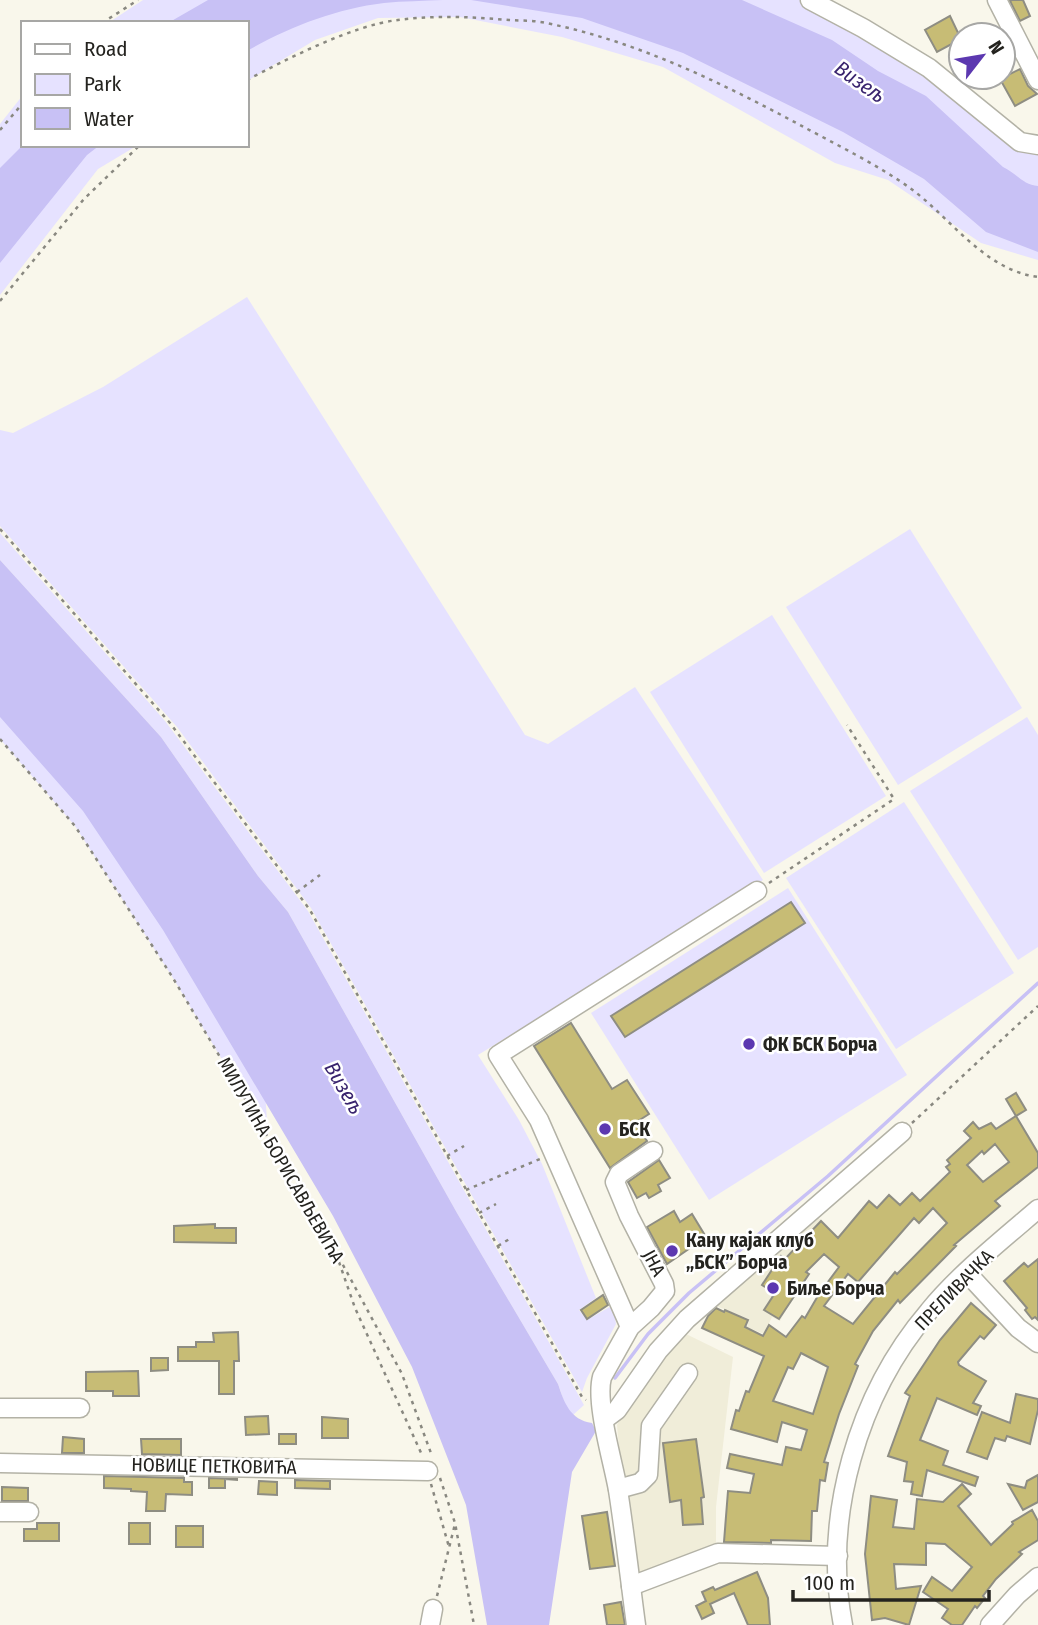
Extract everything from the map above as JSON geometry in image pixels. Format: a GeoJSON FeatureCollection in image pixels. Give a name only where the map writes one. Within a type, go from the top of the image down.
{"type":"FeatureCollection","features":[{"type":"Feature","properties":{"kind":"street"},"geometry":{"type":"LineString","coordinates":[[810,0],[929,68],[1020,142],[1038,145]]}},
{"type":"Feature","properties":{"kind":"street"},"geometry":{"type":"LineString","coordinates":[[998,0],[1038,80]]}},
{"type":"Feature","properties":{"kind":"street"},"geometry":{"type":"LineString","coordinates":[[630,1327],[539,1120],[498,1055],[757,891]]}},
{"type":"Feature","properties":{"kind":"street"},"geometry":{"type":"LineString","coordinates":[[603,1413],[617,1410],[665,1343],[714,1295],[902,1132]]}},
{"type":"Feature","properties":{"kind":"street","name":"ЈНА"},"geometry":{"type":"LineString","coordinates":[[636,1625],[618,1489],[600,1386],[602,1377],[630,1327],[664,1293],[665,1286],[629,1216],[615,1182],[620,1174],[653,1151]]}},
{"type":"Feature","properties":{"kind":"street","name":"ПРЕЛИВАЧКА"},"geometry":{"type":"LineString","coordinates":[[843,1625],[838,1556],[843,1499],[863,1423],[879,1386],[913,1330],[930,1308],[1038,1209]]}},
{"type":"Feature","properties":{"kind":"street"},"geometry":{"type":"LineString","coordinates":[[967,1273],[1018,1328],[1038,1343]]}},
{"type":"Feature","properties":{"kind":"street"},"geometry":{"type":"LineString","coordinates":[[618,1489],[640,1483],[648,1475],[651,1426],[688,1373]]}},
{"type":"Feature","properties":{"kind":"street"},"geometry":{"type":"LineString","coordinates":[[0,1408],[80,1408]]}},
{"type":"Feature","properties":{"kind":"street","name":"НОВИЦЕ ПЕТКОВИЋА"},"geometry":{"type":"LineString","coordinates":[[0,1463],[434,1469]]}},
{"type":"Feature","properties":{"kind":"street"},"geometry":{"type":"LineString","coordinates":[[0,1512],[29,1512]]}},
{"type":"Feature","properties":{"kind":"street"},"geometry":{"type":"LineString","coordinates":[[631,1586],[718,1553],[838,1556]]}},
{"type":"Feature","properties":{"kind":"street"},"geometry":{"type":"LineString","coordinates":[[990,1625],[1017,1595],[1038,1577]]}},
{"type":"Feature","properties":{"kind":"path"},"geometry":{"type":"LineString","coordinates":[[105,21],[138,0]]}},
{"type":"Feature","properties":{"kind":"path"},"geometry":{"type":"LineString","coordinates":[[248,79],[281,62],[367,27],[397,20],[467,16],[545,22],[628,46],[714,80],[758,102],[910,188],[988,257],[1026,275],[1038,276]]}},
{"type":"Feature","properties":{"kind":"path"},"geometry":{"type":"LineString","coordinates":[[0,130],[21,105]]}},
{"type":"Feature","properties":{"kind":"path"},"geometry":{"type":"LineString","coordinates":[[0,301],[84,199],[138,147]]}},
{"type":"Feature","properties":{"kind":"path"},"geometry":{"type":"LineString","coordinates":[[0,529],[170,723],[298,892],[582,1397],[603,1413]]}},
{"type":"Feature","properties":{"kind":"path"},"geometry":{"type":"LineString","coordinates":[[757,891],[894,799],[847,725]]}},
{"type":"Feature","properties":{"kind":"path","name":"МИЛУТИНА БОРИСАВЉЕВИЋА"},"geometry":{"type":"LineString","coordinates":[[0,739],[75,826],[173,978],[336,1252],[401,1374],[455,1523],[474,1625]]}},
{"type":"Feature","properties":{"kind":"path"},"geometry":{"type":"LineString","coordinates":[[298,892],[320,875]]}},
{"type":"Feature","properties":{"kind":"path"},"geometry":{"type":"LineString","coordinates":[[902,1132],[1038,1006]]}},
{"type":"Feature","properties":{"kind":"path"},"geometry":{"type":"LineString","coordinates":[[447,1156],[464,1146]]}},
{"type":"Feature","properties":{"kind":"path"},"geometry":{"type":"LineString","coordinates":[[466,1190],[540,1159]]}},
{"type":"Feature","properties":{"kind":"path"},"geometry":{"type":"LineString","coordinates":[[479,1213],[496,1204]]}},
{"type":"Feature","properties":{"kind":"path"},"geometry":{"type":"LineString","coordinates":[[498,1246],[512,1238]]}},
{"type":"Feature","properties":{"kind":"path"},"geometry":{"type":"LineString","coordinates":[[336,1252],[355,1308],[434,1469],[449,1547]]}},
{"type":"Feature","properties":{"kind":"path"},"geometry":{"type":"LineString","coordinates":[[432,1617],[455,1523]]}},
{"type":"Feature","properties":{"kind":"shaded area"},"geometry":{"type":"Polygon","coordinates":[[[818,1217],[838,1239],[807,1272],[809,1274],[780,1321],[772,1317],[764,1334],[747,1327],[749,1319],[711,1304],[818,1217]]]}},
{"type":"Feature","properties":{"kind":"shaded area"},"geometry":{"type":"Polygon","coordinates":[[[682,1332],[733,1357],[716,1507],[716,1547],[640,1577],[621,1473],[617,1425],[630,1399],[682,1332]]]}},
{"type":"Feature","properties":{"kind":"green space"},"geometry":{"type":"Polygon","coordinates":[[[143,0],[808,0],[947,88],[947,91],[952,91],[1038,145],[1038,260],[981,243],[888,180],[835,163],[663,67],[562,37],[460,17],[378,18],[315,40],[248,80],[248,21],[111,21],[143,0]]]}},
{"type":"Feature","properties":{"kind":"green space"},"geometry":{"type":"Polygon","coordinates":[[[21,98],[21,147],[135,147],[98,169],[0,295],[0,124],[21,98]]]}},
{"type":"Feature","properties":{"kind":"green space"},"geometry":{"type":"Polygon","coordinates":[[[247,297],[525,735],[548,744],[635,687],[763,880],[478,1055],[519,1120],[542,1164],[596,1298],[579,1310],[587,1320],[613,1305],[616,1324],[582,1392],[311,908],[177,727],[0,526],[0,430],[13,433],[103,387],[247,297]]]}},
{"type":"Feature","properties":{"kind":"green space"},"geometry":{"type":"Polygon","coordinates":[[[910,529],[1022,708],[898,785],[786,607],[910,529]]]}},
{"type":"Feature","properties":{"kind":"green space"},"geometry":{"type":"Polygon","coordinates":[[[0,533],[165,721],[308,911],[584,1405],[573,1415],[566,1407],[558,1384],[457,1213],[288,912],[258,876],[161,737],[0,560],[0,533]]]}},
{"type":"Feature","properties":{"kind":"green space"},"geometry":{"type":"Polygon","coordinates":[[[772,615],[886,796],[764,873],[650,692],[772,615]]]}},
{"type":"Feature","properties":{"kind":"green space"},"geometry":{"type":"Polygon","coordinates":[[[0,688],[82,793],[265,1091],[268,1136],[173,978],[75,826],[0,739],[0,688]]]}},
{"type":"Feature","properties":{"kind":"green space"},"geometry":{"type":"Polygon","coordinates":[[[1027,717],[1038,735],[1038,947],[1018,960],[910,791],[1027,717]]]}},
{"type":"Feature","properties":{"kind":"green space"},"geometry":{"type":"Polygon","coordinates":[[[904,802],[1014,973],[896,1049],[786,878],[904,802]]]}},
{"type":"Feature","properties":{"kind":"green space","name":"ФК БСК Борча"},"geometry":{"type":"Polygon","coordinates":[[[788,888],[907,1075],[709,1200],[591,1013],[788,888]]]}},
{"type":"Feature","properties":{"kind":"water"},"geometry":{"type":"Polygon","coordinates":[[[208,0],[443,0],[384,3],[330,14],[279,34],[248,50],[248,21],[171,21],[208,0]]]}},
{"type":"Feature","properties":{"kind":"water","name":"Визељ"},"geometry":{"type":"Polygon","coordinates":[[[471,0],[742,0],[832,40],[878,71],[926,96],[1003,167],[1028,183],[1038,186],[1038,252],[986,232],[924,179],[843,132],[683,53],[582,18],[471,0]]]}},
{"type":"Feature","properties":{"kind":"water"},"geometry":{"type":"Polygon","coordinates":[[[21,147],[97,147],[87,155],[0,263],[0,168],[21,147]]]}},
{"type":"Feature","properties":{"kind":"water","name":"Визељ"},"geometry":{"type":"Polygon","coordinates":[[[0,560],[161,737],[258,876],[288,912],[457,1213],[558,1384],[566,1403],[578,1418],[592,1423],[596,1431],[572,1472],[549,1625],[487,1625],[466,1505],[412,1367],[333,1216],[163,930],[83,811],[0,717],[0,560]]]}},
{"type":"Feature","properties":{"kind":"building"},"geometry":{"type":"Polygon","coordinates":[[[1023,0],[1030,16],[1020,21],[1010,1],[1023,0]]]}},
{"type":"Feature","properties":{"kind":"building"},"geometry":{"type":"Polygon","coordinates":[[[950,16],[952,21],[947,21],[947,47],[937,52],[925,30],[950,16]]]}},
{"type":"Feature","properties":{"kind":"building"},"geometry":{"type":"Polygon","coordinates":[[[1020,69],[1028,86],[1037,94],[1015,106],[1007,91],[1017,91],[1017,70],[1020,69]]]}},
{"type":"Feature","properties":{"kind":"building"},"geometry":{"type":"Polygon","coordinates":[[[791,902],[805,923],[625,1037],[611,1016],[791,902]]]}},
{"type":"Feature","properties":{"kind":"building"},"geometry":{"type":"Polygon","coordinates":[[[571,1023],[612,1089],[627,1080],[649,1114],[635,1123],[647,1141],[610,1168],[534,1046],[571,1023]]]}},
{"type":"Feature","properties":{"kind":"building"},"geometry":{"type":"Polygon","coordinates":[[[1016,1093],[1026,1110],[1016,1116],[1006,1099],[1016,1093]]]}},
{"type":"Feature","properties":{"kind":"building"},"geometry":{"type":"Polygon","coordinates":[[[1016,1116],[1038,1153],[1038,1167],[995,1201],[1000,1206],[954,1245],[956,1246],[900,1303],[898,1300],[873,1331],[855,1364],[858,1366],[824,1462],[828,1463],[825,1481],[820,1480],[817,1511],[812,1511],[811,1541],[724,1542],[728,1491],[750,1493],[754,1474],[727,1468],[730,1454],[782,1465],[786,1447],[801,1450],[807,1430],[782,1422],[777,1442],[731,1429],[736,1410],[739,1411],[746,1391],[749,1392],[764,1356],[702,1328],[708,1316],[716,1308],[724,1312],[725,1310],[748,1320],[745,1327],[763,1336],[769,1325],[786,1337],[802,1316],[805,1318],[839,1267],[824,1254],[806,1272],[809,1274],[779,1319],[764,1310],[775,1293],[762,1285],[781,1256],[785,1259],[821,1221],[838,1238],[869,1201],[877,1208],[889,1195],[900,1205],[912,1193],[920,1201],[950,1172],[946,1167],[950,1164],[947,1160],[971,1138],[964,1131],[973,1122],[979,1129],[991,1123],[996,1129],[1016,1116]],[[995,1144],[984,1154],[982,1151],[967,1165],[983,1182],[1009,1162],[995,1144]],[[933,1208],[919,1223],[914,1218],[858,1282],[848,1274],[824,1306],[853,1324],[895,1272],[897,1274],[947,1223],[933,1208]],[[801,1353],[793,1369],[788,1367],[773,1401],[813,1414],[828,1367],[801,1353]]]}},
{"type":"Feature","properties":{"kind":"building"},"geometry":{"type":"Polygon","coordinates":[[[659,1160],[670,1178],[658,1185],[661,1191],[649,1198],[646,1193],[637,1198],[628,1182],[659,1160]]]}},
{"type":"Feature","properties":{"kind":"building"},"geometry":{"type":"Polygon","coordinates":[[[674,1211],[680,1222],[692,1214],[706,1237],[667,1264],[647,1227],[674,1211]]]}},
{"type":"Feature","properties":{"kind":"building"},"geometry":{"type":"Polygon","coordinates":[[[215,1224],[215,1228],[236,1228],[236,1243],[174,1242],[174,1226],[215,1224]]]}},
{"type":"Feature","properties":{"kind":"building"},"geometry":{"type":"Polygon","coordinates":[[[1038,1259],[1038,1320],[1035,1317],[1032,1319],[1025,1310],[1027,1308],[1004,1281],[1024,1263],[1028,1267],[1038,1259]]]}},
{"type":"Feature","properties":{"kind":"building"},"geometry":{"type":"Polygon","coordinates":[[[603,1295],[608,1305],[587,1319],[581,1310],[603,1295]]]}},
{"type":"Feature","properties":{"kind":"building"},"geometry":{"type":"Polygon","coordinates":[[[971,1303],[996,1325],[984,1339],[980,1336],[958,1362],[986,1381],[973,1403],[981,1406],[977,1415],[937,1398],[920,1440],[948,1451],[943,1465],[978,1477],[975,1486],[927,1470],[922,1496],[911,1494],[913,1482],[904,1481],[907,1462],[888,1456],[910,1396],[905,1393],[940,1340],[971,1303]]]}},
{"type":"Feature","properties":{"kind":"building"},"geometry":{"type":"Polygon","coordinates":[[[238,1332],[239,1361],[234,1361],[234,1394],[219,1394],[219,1361],[178,1361],[178,1347],[196,1347],[196,1342],[214,1342],[213,1333],[238,1332]]]}},
{"type":"Feature","properties":{"kind":"building"},"geometry":{"type":"Polygon","coordinates":[[[151,1358],[168,1358],[168,1370],[151,1371],[151,1358]]]}},
{"type":"Feature","properties":{"kind":"building"},"geometry":{"type":"Polygon","coordinates":[[[138,1371],[139,1396],[113,1396],[113,1391],[86,1391],[86,1372],[138,1371]]]}},
{"type":"Feature","properties":{"kind":"building"},"geometry":{"type":"Polygon","coordinates":[[[1016,1394],[1038,1399],[1030,1444],[1007,1436],[1005,1441],[995,1438],[987,1459],[967,1452],[982,1412],[1010,1423],[1016,1394]]]}},
{"type":"Feature","properties":{"kind":"building"},"geometry":{"type":"Polygon","coordinates":[[[268,1416],[269,1434],[246,1435],[245,1417],[268,1416]]]}},
{"type":"Feature","properties":{"kind":"building"},"geometry":{"type":"Polygon","coordinates":[[[322,1417],[348,1419],[348,1438],[322,1438],[322,1417]]]}},
{"type":"Feature","properties":{"kind":"building"},"geometry":{"type":"Polygon","coordinates":[[[279,1434],[296,1434],[296,1444],[279,1444],[279,1434]]]}},
{"type":"Feature","properties":{"kind":"building"},"geometry":{"type":"Polygon","coordinates":[[[63,1437],[84,1439],[84,1453],[62,1453],[63,1437]]]}},
{"type":"Feature","properties":{"kind":"building"},"geometry":{"type":"Polygon","coordinates":[[[141,1439],[181,1439],[181,1455],[142,1454],[141,1439]]]}},
{"type":"Feature","properties":{"kind":"building"},"geometry":{"type":"Polygon","coordinates":[[[696,1439],[704,1497],[701,1498],[703,1524],[683,1525],[681,1500],[670,1502],[663,1443],[696,1439]]]}},
{"type":"Feature","properties":{"kind":"building"},"geometry":{"type":"Polygon","coordinates":[[[1038,1475],[1038,1502],[1023,1510],[1008,1484],[1025,1488],[1027,1481],[1038,1475]]]}},
{"type":"Feature","properties":{"kind":"building"},"geometry":{"type":"Polygon","coordinates":[[[104,1476],[184,1478],[184,1482],[192,1482],[192,1495],[166,1494],[165,1511],[146,1511],[147,1492],[104,1488],[104,1476]]]}},
{"type":"Feature","properties":{"kind":"building"},"geometry":{"type":"Polygon","coordinates":[[[209,1478],[237,1479],[237,1480],[225,1479],[225,1488],[209,1488],[209,1478]]]}},
{"type":"Feature","properties":{"kind":"building"},"geometry":{"type":"Polygon","coordinates":[[[295,1480],[330,1481],[330,1489],[295,1488],[295,1480]]]}},
{"type":"Feature","properties":{"kind":"building"},"geometry":{"type":"Polygon","coordinates":[[[259,1481],[277,1482],[277,1495],[258,1494],[259,1481]]]}},
{"type":"Feature","properties":{"kind":"building"},"geometry":{"type":"Polygon","coordinates":[[[962,1484],[971,1494],[958,1506],[991,1545],[1012,1522],[1032,1510],[1038,1521],[1038,1540],[1019,1552],[1022,1554],[996,1579],[983,1596],[985,1598],[977,1608],[975,1606],[962,1625],[952,1625],[942,1618],[948,1609],[923,1592],[932,1577],[952,1591],[972,1567],[945,1544],[926,1543],[926,1565],[894,1564],[896,1589],[921,1586],[909,1625],[885,1618],[872,1620],[865,1554],[871,1496],[897,1500],[893,1527],[914,1529],[917,1499],[943,1502],[962,1484]]]}},
{"type":"Feature","properties":{"kind":"building"},"geometry":{"type":"Polygon","coordinates":[[[2,1487],[28,1488],[28,1501],[2,1501],[2,1487]]]}},
{"type":"Feature","properties":{"kind":"building"},"geometry":{"type":"Polygon","coordinates":[[[607,1512],[615,1566],[590,1569],[582,1516],[607,1512]]]}},
{"type":"Feature","properties":{"kind":"building"},"geometry":{"type":"Polygon","coordinates":[[[37,1523],[59,1523],[59,1541],[24,1541],[24,1529],[37,1529],[37,1523]]]}},
{"type":"Feature","properties":{"kind":"building"},"geometry":{"type":"Polygon","coordinates":[[[129,1523],[150,1523],[150,1544],[129,1544],[129,1523]]]}},
{"type":"Feature","properties":{"kind":"building"},"geometry":{"type":"Polygon","coordinates":[[[176,1526],[203,1526],[203,1547],[176,1547],[176,1526]]]}},
{"type":"Feature","properties":{"kind":"building"},"geometry":{"type":"Polygon","coordinates":[[[757,1572],[768,1598],[770,1625],[748,1625],[734,1593],[710,1604],[714,1613],[702,1619],[696,1606],[706,1601],[702,1592],[713,1587],[715,1590],[757,1572]]]}},
{"type":"Feature","properties":{"kind":"building"},"geometry":{"type":"Polygon","coordinates":[[[621,1602],[625,1625],[607,1625],[604,1605],[621,1602]]]}},
{"type":"Feature","properties":{"kind":"waterway"},"geometry":{"type":"LineString","coordinates":[[615,1378],[648,1334],[689,1293],[828,1176],[1038,983]]}},
{"type":"Feature","properties":{"kind":"place","name":"ФК БСК Борча"},"geometry":{"type":"Point","coordinates":[749,1044]}},
{"type":"Feature","properties":{"kind":"place","name":"БСК"},"geometry":{"type":"Point","coordinates":[605,1129]}},
{"type":"Feature","properties":{"kind":"place","name":"Кану кајак клуб „БСК” Борча"},"geometry":{"type":"Point","coordinates":[672,1251]}},
{"type":"Feature","properties":{"kind":"place","name":"Биље Борча"},"geometry":{"type":"Point","coordinates":[773,1288]}}]}
